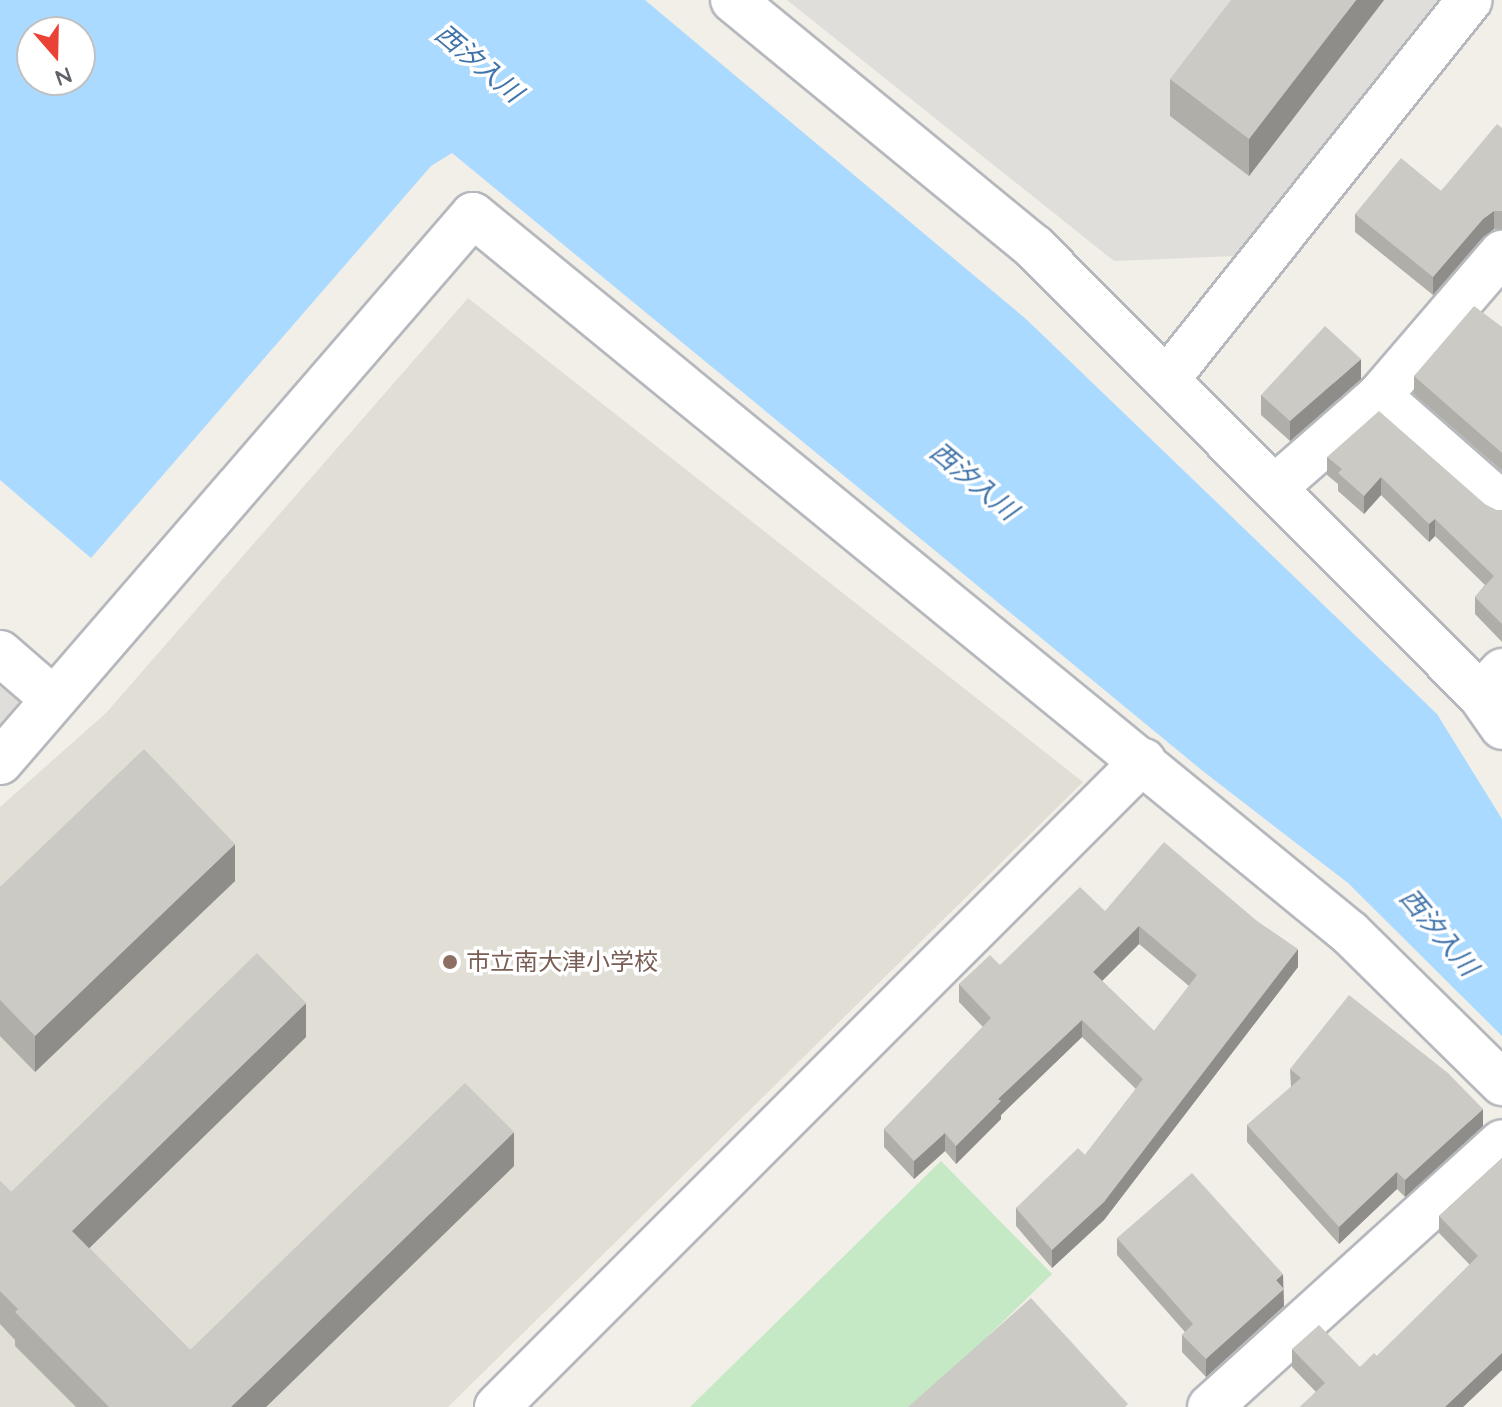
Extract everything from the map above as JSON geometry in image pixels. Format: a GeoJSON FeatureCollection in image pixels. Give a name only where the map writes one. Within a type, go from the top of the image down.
{"type":"FeatureCollection","features":[{"type":"Feature","properties":{"kind":"street"},"geometry":{"type":"LineString","coordinates":[[733,0],[1034,247],[1274,488],[1495,698]]}},
{"type":"Feature","properties":{"kind":"street"},"geometry":{"type":"LineString","coordinates":[[1167,379],[1470,0]]}},
{"type":"Feature","properties":{"kind":"street"},"geometry":{"type":"LineString","coordinates":[[0,762],[52,698],[473,215],[1350,933],[1502,1083]]}},
{"type":"Feature","properties":{"kind":"street"},"geometry":{"type":"LineString","coordinates":[[1274,488],[1379,396],[1502,253]]}},
{"type":"Feature","properties":{"kind":"street"},"geometry":{"type":"LineString","coordinates":[[1379,396],[1502,504]]}},
{"type":"Feature","properties":{"kind":"street"},"geometry":{"type":"LineString","coordinates":[[0,653],[52,698]]}},
{"type":"Feature","properties":{"kind":"street"},"geometry":{"type":"LineString","coordinates":[[499,1406],[1143,761]]}},
{"type":"Feature","properties":{"kind":"street"},"geometry":{"type":"LineString","coordinates":[[1210,1407],[1502,1142]]}},
{"type":"Feature","properties":{"kind":"shaded area"},"geometry":{"type":"Polygon","coordinates":[[[787,0],[1438,0],[1235,256],[1114,261],[787,0]]]}},
{"type":"Feature","properties":{"kind":"shaded area","name":"市立南大津小学校"},"geometry":{"type":"Polygon","coordinates":[[[468,298],[1083,782],[448,1407],[0,1407],[0,807],[106,713],[468,298]]]}},
{"type":"Feature","properties":{"kind":"shaded area"},"geometry":{"type":"Polygon","coordinates":[[[0,683],[20,700],[8,740],[0,746],[0,683]]]}},
{"type":"Feature","properties":{"kind":"green space"},"geometry":{"type":"Polygon","coordinates":[[[941,1161],[1052,1274],[915,1407],[690,1407],[941,1161]]]}},
{"type":"Feature","properties":{"kind":"water","name":"西汐入川"},"geometry":{"type":"Polygon","coordinates":[[[0,0],[645,0],[1026,319],[1437,714],[1502,819],[1502,1036],[1348,883],[1204,772],[452,153],[431,166],[91,558],[0,480],[0,0]]]}},
{"type":"Feature","properties":{"kind":"building"},"geometry":{"type":"Polygon","coordinates":[[[1231,0],[1356,0],[1249,139],[1170,79],[1231,0]]]}},
{"type":"Feature","properties":{"kind":"building"},"geometry":{"type":"Polygon","coordinates":[[[1497,124],[1502,128],[1502,211],[1494,211],[1483,219],[1433,277],[1355,214],[1401,158],[1441,191],[1497,124]]]}},
{"type":"Feature","properties":{"kind":"building"},"geometry":{"type":"Polygon","coordinates":[[[1474,306],[1502,327],[1502,453],[1414,376],[1474,306]]]}},
{"type":"Feature","properties":{"kind":"building"},"geometry":{"type":"Polygon","coordinates":[[[1325,326],[1361,359],[1290,421],[1261,395],[1325,326]]]}},
{"type":"Feature","properties":{"kind":"building"},"geometry":{"type":"Polygon","coordinates":[[[1379,411],[1486,505],[1502,510],[1502,624],[1475,597],[1494,576],[1435,519],[1429,524],[1381,477],[1364,496],[1338,473],[1342,469],[1327,457],[1379,411]]]}},
{"type":"Feature","properties":{"kind":"building"},"geometry":{"type":"Polygon","coordinates":[[[144,749],[235,844],[35,1036],[0,1000],[0,887],[144,749]]]}},
{"type":"Feature","properties":{"kind":"building"},"geometry":{"type":"Polygon","coordinates":[[[1164,842],[1257,921],[1298,949],[1104,1202],[1052,1250],[1016,1208],[1078,1148],[1085,1155],[1143,1079],[1082,1020],[998,1099],[1001,1101],[956,1146],[945,1133],[914,1161],[884,1129],[991,1018],[959,984],[990,955],[1000,965],[1080,887],[1105,911],[1164,842]],[[1139,926],[1093,972],[1154,1031],[1197,975],[1139,926]]]}},
{"type":"Feature","properties":{"kind":"building"},"geometry":{"type":"Polygon","coordinates":[[[257,953],[306,1003],[72,1231],[190,1350],[465,1083],[514,1132],[231,1407],[109,1407],[15,1312],[18,1309],[0,1291],[0,1181],[11,1192],[257,953]]]}},
{"type":"Feature","properties":{"kind":"building"},"geometry":{"type":"Polygon","coordinates":[[[1349,995],[1448,1073],[1483,1109],[1405,1180],[1397,1172],[1339,1227],[1247,1125],[1301,1078],[1290,1069],[1349,995]]]}},
{"type":"Feature","properties":{"kind":"building"},"geometry":{"type":"Polygon","coordinates":[[[1502,1158],[1502,1353],[1445,1407],[1300,1407],[1325,1383],[1292,1349],[1319,1325],[1360,1367],[1374,1353],[1377,1356],[1478,1256],[1439,1216],[1502,1158]]]}},
{"type":"Feature","properties":{"kind":"building"},"geometry":{"type":"Polygon","coordinates":[[[1192,1173],[1283,1274],[1276,1280],[1284,1289],[1206,1359],[1182,1335],[1193,1324],[1117,1238],[1192,1173]]]}},
{"type":"Feature","properties":{"kind":"building"},"geometry":{"type":"Polygon","coordinates":[[[1031,1298],[1128,1404],[1125,1407],[908,1407],[1031,1298]]]}},
{"type":"Feature","properties":{"kind":"place","name":"市立南大津小学校"},"geometry":{"type":"Point","coordinates":[450,962]}}]}
